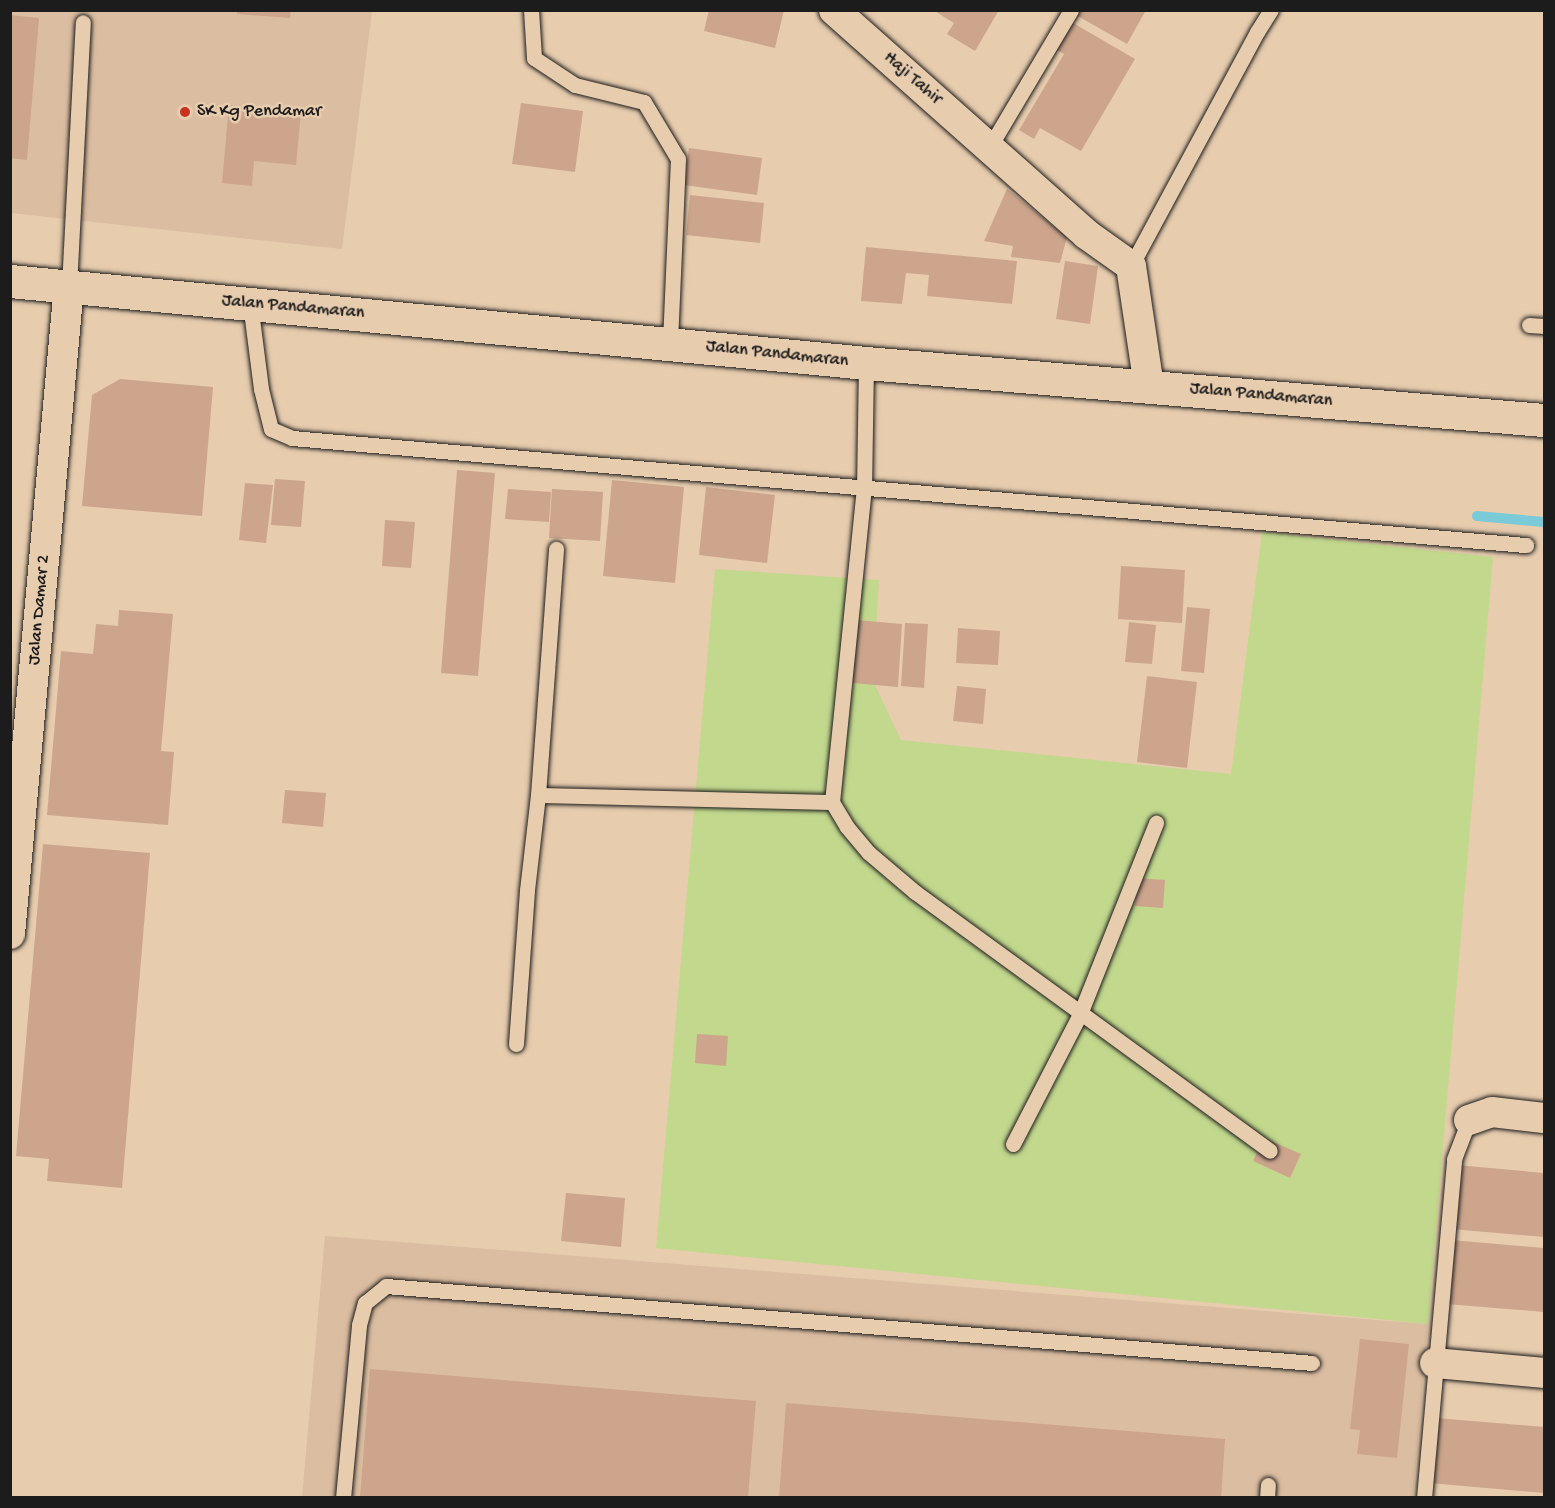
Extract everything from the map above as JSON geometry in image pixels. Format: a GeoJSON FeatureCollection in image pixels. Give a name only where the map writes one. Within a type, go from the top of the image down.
{"type":"FeatureCollection","features":[{"type":"Feature","properties":{"kind":"main road","name":"Jalan Pandamaran"},"geometry":{"type":"LineString","coordinates":[[10,281],[866,363],[1545,420]]}},
{"type":"Feature","properties":{"kind":"street","name":"Haji Tahir"},"geometry":{"type":"LineString","coordinates":[[834,10],[1086,234],[1131,266]]}},
{"type":"Feature","properties":{"kind":"street"},"geometry":{"type":"LineString","coordinates":[[1131,266],[1149,387]]}},
{"type":"Feature","properties":{"kind":"street","name":"Jalan Damar 2"},"geometry":{"type":"LineString","coordinates":[[10,934],[69,286]]}},
{"type":"Feature","properties":{"kind":"street"},"geometry":{"type":"LineString","coordinates":[[1469,1120],[1492,1112],[1545,1118]]}},
{"type":"Feature","properties":{"kind":"street"},"geometry":{"type":"LineString","coordinates":[[1435,1363],[1545,1373]]}},
{"type":"Feature","properties":{"kind":"lane"},"geometry":{"type":"LineString","coordinates":[[531,10],[534,58],[575,85],[644,102],[678,159],[670,344]]}},
{"type":"Feature","properties":{"kind":"lane"},"geometry":{"type":"LineString","coordinates":[[989,148],[1071,10]]}},
{"type":"Feature","properties":{"kind":"lane"},"geometry":{"type":"LineString","coordinates":[[1131,266],[1271,10]]}},
{"type":"Feature","properties":{"kind":"lane"},"geometry":{"type":"LineString","coordinates":[[69,286],[83,22]]}},
{"type":"Feature","properties":{"kind":"lane"},"geometry":{"type":"LineString","coordinates":[[250,303],[261,389],[271,429],[292,438],[1526,545]]}},
{"type":"Feature","properties":{"kind":"lane"},"geometry":{"type":"LineString","coordinates":[[1528,325],[1545,326]]}},
{"type":"Feature","properties":{"kind":"lane"},"geometry":{"type":"LineString","coordinates":[[866,363],[864,487],[832,802],[847,827],[884,866],[915,892],[1270,1151]]}},
{"type":"Feature","properties":{"kind":"lane"},"geometry":{"type":"LineString","coordinates":[[516,1044],[527,890],[538,795],[556,549]]}},
{"type":"Feature","properties":{"kind":"lane"},"geometry":{"type":"LineString","coordinates":[[538,795],[832,802]]}},
{"type":"Feature","properties":{"kind":"lane"},"geometry":{"type":"LineString","coordinates":[[1013,1144],[1080,1014],[1156,823]]}},
{"type":"Feature","properties":{"kind":"lane"},"geometry":{"type":"LineString","coordinates":[[1424,1497],[1454,1159],[1469,1120]]}},
{"type":"Feature","properties":{"kind":"lane"},"geometry":{"type":"LineString","coordinates":[[343,1497],[359,1325],[365,1303],[386,1286],[1312,1363]]}},
{"type":"Feature","properties":{"kind":"shaded area","name":"SK Kg Pendamar"},"geometry":{"type":"Polygon","coordinates":[[[11,11],[372,11],[342,249],[11,213],[11,11]]]}},
{"type":"Feature","properties":{"kind":"shaded area"},"geometry":{"type":"Polygon","coordinates":[[[325,1236],[1428,1324],[1413,1497],[302,1498],[325,1236]]]}},
{"type":"Feature","properties":{"kind":"green space"},"geometry":{"type":"Polygon","coordinates":[[[1262,532],[1493,557],[1428,1324],[656,1248],[715,569],[879,580],[873,681],[901,740],[1231,774],[1262,532]]]}},
{"type":"Feature","properties":{"kind":"building"},"geometry":{"type":"Polygon","coordinates":[[[237,10],[291,10],[290,18],[237,14],[237,10]]]}},
{"type":"Feature","properties":{"kind":"building"},"geometry":{"type":"Polygon","coordinates":[[[709,10],[784,10],[775,48],[704,31],[709,10]]]}},
{"type":"Feature","properties":{"kind":"building"},"geometry":{"type":"Polygon","coordinates":[[[933,10],[999,10],[975,51],[947,34],[954,23],[933,10]]]}},
{"type":"Feature","properties":{"kind":"building"},"geometry":{"type":"Polygon","coordinates":[[[1067,10],[1146,10],[1127,44],[1067,10]]]}},
{"type":"Feature","properties":{"kind":"building"},"geometry":{"type":"Polygon","coordinates":[[[10,15],[39,18],[27,160],[10,158],[10,15]]]}},
{"type":"Feature","properties":{"kind":"building"},"geometry":{"type":"Polygon","coordinates":[[[1068,20],[1135,59],[1081,151],[1040,128],[1034,139],[1019,130],[1064,54],[1052,47],[1068,20]]]}},
{"type":"Feature","properties":{"kind":"building"},"geometry":{"type":"Polygon","coordinates":[[[521,103],[583,111],[575,172],[512,164],[521,103]]]}},
{"type":"Feature","properties":{"kind":"building"},"geometry":{"type":"Polygon","coordinates":[[[229,105],[301,112],[296,165],[254,161],[252,186],[222,183],[229,105]]]}},
{"type":"Feature","properties":{"kind":"building"},"geometry":{"type":"Polygon","coordinates":[[[689,148],[762,158],[757,195],[684,185],[689,148]]]}},
{"type":"Feature","properties":{"kind":"building"},"geometry":{"type":"Polygon","coordinates":[[[1007,189],[1067,237],[1060,263],[1011,257],[1013,246],[984,241],[1007,189]]]}},
{"type":"Feature","properties":{"kind":"building"},"geometry":{"type":"Polygon","coordinates":[[[690,195],[764,203],[760,243],[686,235],[690,195]]]}},
{"type":"Feature","properties":{"kind":"building"},"geometry":{"type":"Polygon","coordinates":[[[866,247],[1017,261],[1012,304],[927,296],[929,275],[906,273],[902,304],[861,301],[866,247]]]}},
{"type":"Feature","properties":{"kind":"building"},"geometry":{"type":"Polygon","coordinates":[[[1065,261],[1098,266],[1090,324],[1056,319],[1065,261]]]}},
{"type":"Feature","properties":{"kind":"building"},"geometry":{"type":"Polygon","coordinates":[[[120,379],[213,387],[202,516],[82,506],[92,395],[120,379]]]}},
{"type":"Feature","properties":{"kind":"building"},"geometry":{"type":"Polygon","coordinates":[[[457,470],[495,473],[478,676],[441,673],[457,470]]]}},
{"type":"Feature","properties":{"kind":"building"},"geometry":{"type":"Polygon","coordinates":[[[275,479],[305,481],[301,527],[271,525],[275,479]]]}},
{"type":"Feature","properties":{"kind":"building"},"geometry":{"type":"Polygon","coordinates":[[[612,480],[684,487],[675,583],[603,576],[612,480]]]}},
{"type":"Feature","properties":{"kind":"building"},"geometry":{"type":"Polygon","coordinates":[[[245,483],[273,485],[266,543],[239,540],[245,483]]]}},
{"type":"Feature","properties":{"kind":"building"},"geometry":{"type":"Polygon","coordinates":[[[706,487],[775,495],[767,563],[699,555],[706,487]]]}},
{"type":"Feature","properties":{"kind":"building"},"geometry":{"type":"Polygon","coordinates":[[[508,489],[551,492],[549,522],[505,519],[508,489]]]}},
{"type":"Feature","properties":{"kind":"building"},"geometry":{"type":"Polygon","coordinates":[[[552,489],[603,492],[600,541],[549,538],[552,489]]]}},
{"type":"Feature","properties":{"kind":"building"},"geometry":{"type":"Polygon","coordinates":[[[385,520],[415,522],[411,568],[382,566],[385,520]]]}},
{"type":"Feature","properties":{"kind":"building"},"geometry":{"type":"Polygon","coordinates":[[[1121,566],[1185,570],[1182,623],[1118,619],[1121,566]]]}},
{"type":"Feature","properties":{"kind":"building"},"geometry":{"type":"Polygon","coordinates":[[[1187,607],[1210,609],[1204,673],[1181,671],[1187,607]]]}},
{"type":"Feature","properties":{"kind":"building"},"geometry":{"type":"Polygon","coordinates":[[[119,610],[173,614],[161,751],[174,752],[168,825],[47,815],[61,651],[93,654],[96,624],[118,626],[119,610]]]}},
{"type":"Feature","properties":{"kind":"building"},"geometry":{"type":"Polygon","coordinates":[[[857,620],[902,624],[898,687],[852,683],[857,620]]]}},
{"type":"Feature","properties":{"kind":"building"},"geometry":{"type":"Polygon","coordinates":[[[1129,622],[1156,625],[1152,664],[1125,662],[1129,622]]]}},
{"type":"Feature","properties":{"kind":"building"},"geometry":{"type":"Polygon","coordinates":[[[905,623],[928,624],[924,688],[901,686],[905,623]]]}},
{"type":"Feature","properties":{"kind":"building"},"geometry":{"type":"Polygon","coordinates":[[[958,628],[1000,631],[998,665],[956,663],[958,628]]]}},
{"type":"Feature","properties":{"kind":"building"},"geometry":{"type":"Polygon","coordinates":[[[1147,676],[1197,682],[1187,768],[1137,762],[1147,676]]]}},
{"type":"Feature","properties":{"kind":"building"},"geometry":{"type":"Polygon","coordinates":[[[957,686],[986,689],[983,724],[953,721],[957,686]]]}},
{"type":"Feature","properties":{"kind":"building"},"geometry":{"type":"Polygon","coordinates":[[[285,790],[326,793],[323,827],[282,823],[285,790]]]}},
{"type":"Feature","properties":{"kind":"building"},"geometry":{"type":"Polygon","coordinates":[[[43,844],[150,853],[122,1188],[47,1181],[49,1159],[16,1156],[43,844]]]}},
{"type":"Feature","properties":{"kind":"building"},"geometry":{"type":"Polygon","coordinates":[[[1137,878],[1165,880],[1163,908],[1135,906],[1137,878]]]}},
{"type":"Feature","properties":{"kind":"building"},"geometry":{"type":"Polygon","coordinates":[[[697,1034],[728,1036],[726,1066],[695,1063],[697,1034]]]}},
{"type":"Feature","properties":{"kind":"building"},"geometry":{"type":"Polygon","coordinates":[[[1264,1138],[1301,1154],[1290,1178],[1253,1161],[1264,1138]]]}},
{"type":"Feature","properties":{"kind":"building"},"geometry":{"type":"Polygon","coordinates":[[[1457,1165],[1544,1173],[1544,1237],[1451,1229],[1457,1165]]]}},
{"type":"Feature","properties":{"kind":"building"},"geometry":{"type":"Polygon","coordinates":[[[566,1193],[625,1198],[621,1247],[561,1241],[566,1193]]]}},
{"type":"Feature","properties":{"kind":"building"},"geometry":{"type":"Polygon","coordinates":[[[1451,1240],[1544,1248],[1544,1312],[1446,1304],[1451,1240]]]}},
{"type":"Feature","properties":{"kind":"building"},"geometry":{"type":"Polygon","coordinates":[[[1360,1339],[1409,1344],[1397,1458],[1357,1454],[1360,1430],[1350,1429],[1360,1339]]]}},
{"type":"Feature","properties":{"kind":"building"},"geometry":{"type":"Polygon","coordinates":[[[370,1369],[756,1401],[748,1498],[360,1498],[370,1369]]]}},
{"type":"Feature","properties":{"kind":"building"},"geometry":{"type":"Polygon","coordinates":[[[786,1403],[1225,1439],[1221,1498],[779,1498],[786,1403]]]}},
{"type":"Feature","properties":{"kind":"building"},"geometry":{"type":"Polygon","coordinates":[[[1424,1417],[1544,1427],[1544,1493],[1418,1482],[1424,1417]]]}},
{"type":"Feature","properties":{"kind":"waterway"},"geometry":{"type":"LineString","coordinates":[[1477,516],[1544,522]]}},
{"type":"Feature","properties":{"kind":"place","name":"SK Kg Pendamar"},"geometry":{"type":"Point","coordinates":[185,112]}}]}
